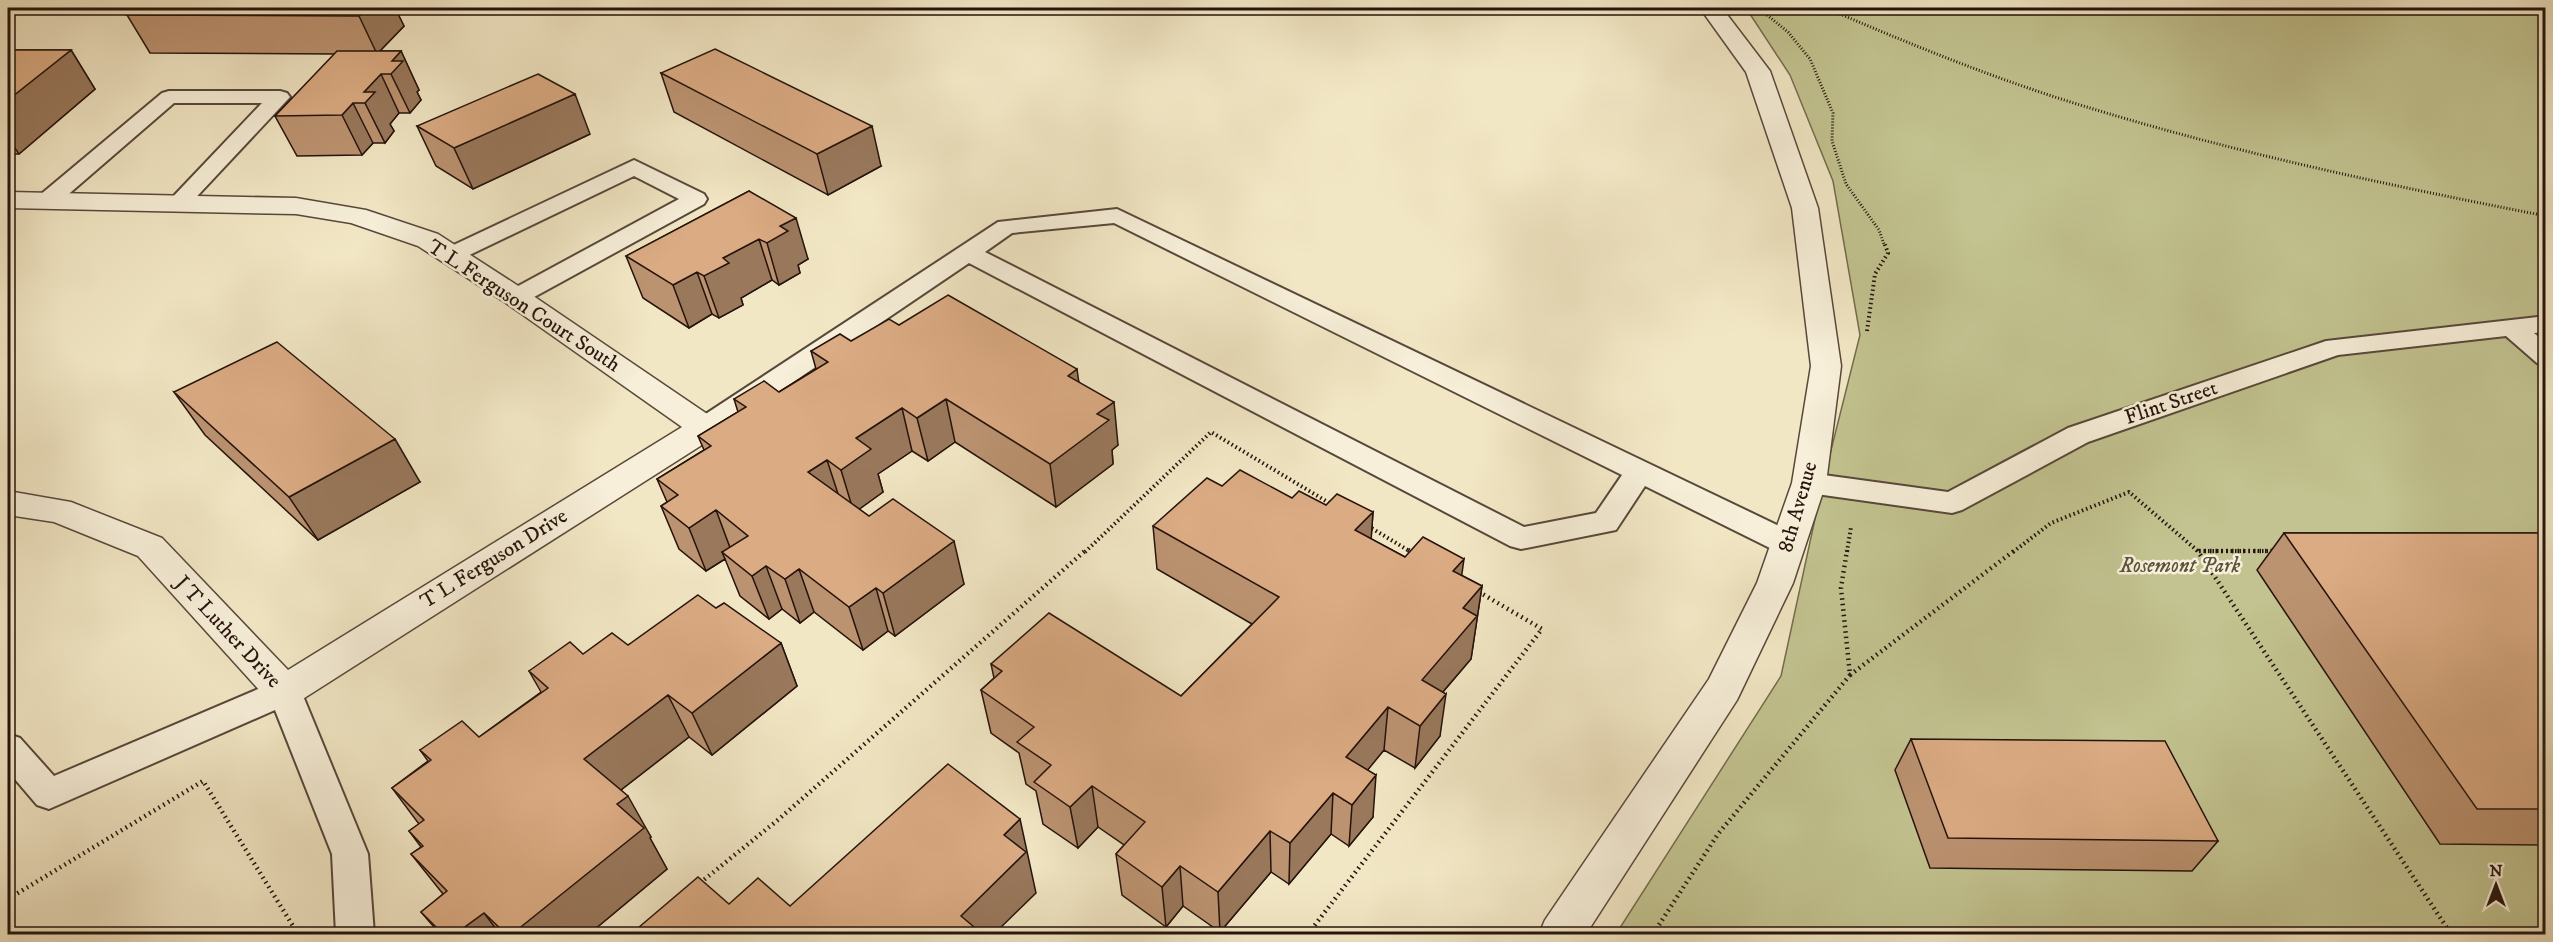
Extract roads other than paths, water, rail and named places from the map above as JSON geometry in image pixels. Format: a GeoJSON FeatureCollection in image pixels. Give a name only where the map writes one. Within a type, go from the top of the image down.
{"type":"FeatureCollection","features":[{"type":"Feature","properties":{"kind":"street","name":"8th Avenue"},"geometry":{"type":"LineString","coordinates":[[1561,934],[1723,689],[1775,583],[1809,483],[1826,366],[1805,208],[1758,71],[1711,8]]}},
{"type":"Feature","properties":{"kind":"street","name":"T L Ferguson Court South"},"geometry":{"type":"LineString","coordinates":[[8,200],[296,206],[356,216],[428,240],[516,297],[705,428]]}},
{"type":"Feature","properties":{"kind":"street","name":"T L Ferguson Drive"},"geometry":{"type":"LineString","coordinates":[[284,691],[705,428]]}},
{"type":"Feature","properties":{"kind":"street","name":"J T Luther Drive"},"geometry":{"type":"LineString","coordinates":[[8,503],[59,511],[150,547],[284,691]]}},
{"type":"Feature","properties":{"kind":"lane"},"geometry":{"type":"LineString","coordinates":[[48,200],[169,97],[280,97],[179,202]]}},
{"type":"Feature","properties":{"kind":"lane"},"geometry":{"type":"LineString","coordinates":[[451,255],[634,167],[696,199],[516,297]]}},
{"type":"Feature","properties":{"kind":"lane"},"geometry":{"type":"LineString","coordinates":[[705,428],[1006,227],[1117,216],[1789,544]]}},
{"type":"Feature","properties":{"kind":"lane"},"geometry":{"type":"LineString","coordinates":[[968,253],[1521,538],[1606,522],[1639,471]]}},
{"type":"Feature","properties":{"kind":"lane","name":"Flint Street"},"geometry":{"type":"LineString","coordinates":[[1809,483],[1952,503],[2078,435],[2335,347],[2546,324]]}},
{"type":"Feature","properties":{"kind":"lane"},"geometry":{"type":"LineString","coordinates":[[2512,328],[2546,357]]}},
{"type":"Feature","properties":{"kind":"lane"},"geometry":{"type":"LineString","coordinates":[[8,748],[49,794],[284,691]]}},
{"type":"Feature","properties":{"kind":"lane","name":"J T Luther Drive"},"geometry":{"type":"LineString","coordinates":[[284,691],[350,854],[355,934]]}},
{"type":"Feature","properties":{"kind":"park label","name":"Rosemont Park"},"geometry":{"type":"Point","coordinates":[2180,566]}}]}
